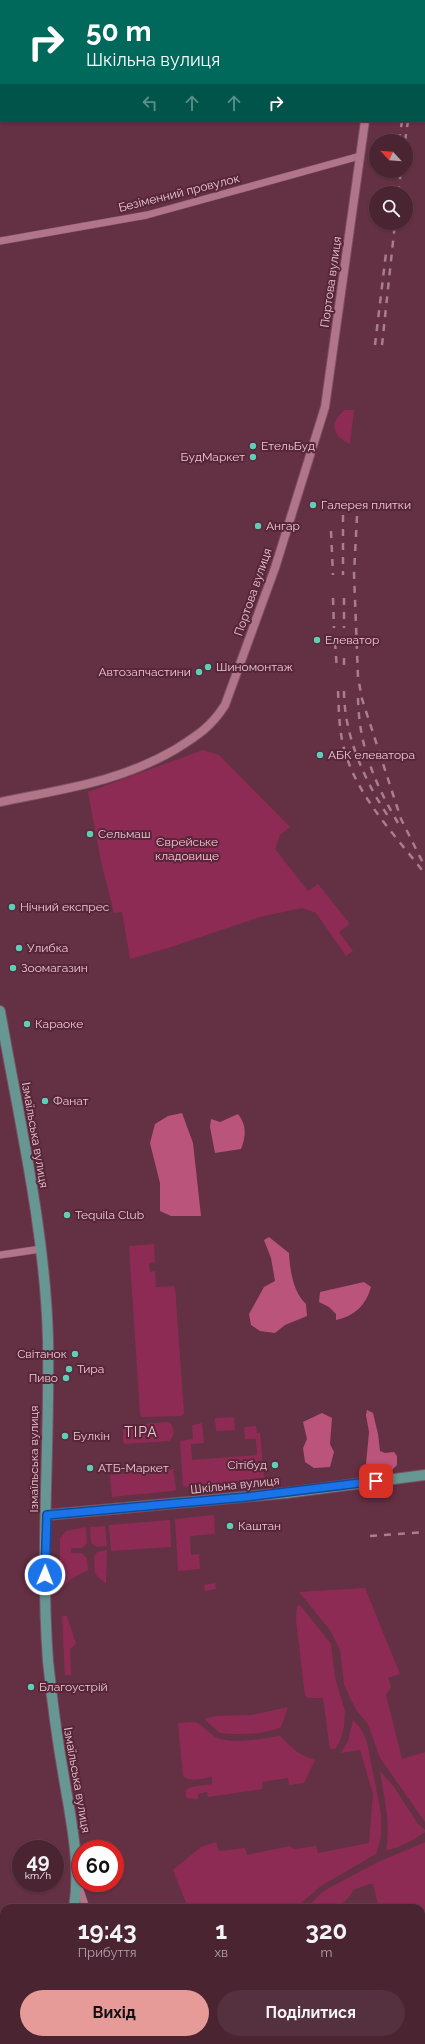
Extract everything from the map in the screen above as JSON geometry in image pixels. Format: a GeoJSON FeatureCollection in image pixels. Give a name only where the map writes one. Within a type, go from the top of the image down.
{"type":"FeatureCollection","features":[{"type":"Feature","properties":{"kind":"main road","name":"Портова вулиця"},"geometry":{"type":"LineString","coordinates":[[0,802],[96,783],[128,773],[158,759],[199,735],[217,718],[225,705],[275,568],[325,407],[365,122]]}},
{"type":"Feature","properties":{"kind":"main road","name":"Ізмаїльська вулиця"},"geometry":{"type":"LineString","coordinates":[[0,1012],[41,1249],[48,1338],[47,1515],[45,1575],[48,1659],[54,1720],[74,1840]]}},
{"type":"Feature","properties":{"kind":"main road","name":"Шкільна вулиця"},"geometry":{"type":"LineString","coordinates":[[47,1515],[286,1493],[425,1475]]}},
{"type":"Feature","properties":{"kind":"main road","name":"Ізмаїльська вулиця"},"geometry":{"type":"LineString","coordinates":[[75,1904],[77,1892]]}},
{"type":"Feature","properties":{"kind":"street","name":"Безіменний провулок"},"geometry":{"type":"LineString","coordinates":[[0,241],[147,215],[360,156]]}},
{"type":"Feature","properties":{"kind":"street"},"geometry":{"type":"LineString","coordinates":[[0,1255],[41,1249]]}},
{"type":"Feature","properties":{"kind":"street"},"geometry":{"type":"LineString","coordinates":[[81,1892],[85,1904]]}},
{"type":"Feature","properties":{"kind":"green space"},"geometry":{"type":"Polygon","coordinates":[[[345,410],[354,410],[350,444],[344,441],[336,433],[335,429],[336,420],[345,410]]]}},
{"type":"Feature","properties":{"kind":"green space","name":"Єврейське кладовище"},"geometry":{"type":"Polygon","coordinates":[[[203,750],[219,755],[290,827],[280,835],[275,849],[308,891],[318,884],[350,924],[339,932],[353,951],[346,956],[316,913],[302,908],[260,917],[168,948],[130,959],[122,912],[114,913],[102,866],[88,792],[203,750]]]}},
{"type":"Feature","properties":{"kind":"green space"},"geometry":{"type":"Polygon","coordinates":[[[154,1244],[155,1262],[149,1263],[150,1272],[155,1271],[156,1287],[175,1286],[184,1414],[181,1416],[142,1417],[140,1414],[129,1246],[154,1244]]]}},
{"type":"Feature","properties":{"kind":"green space"},"geometry":{"type":"Polygon","coordinates":[[[234,1417],[235,1430],[216,1431],[215,1418],[234,1417]]]}},
{"type":"Feature","properties":{"kind":"green space"},"geometry":{"type":"Polygon","coordinates":[[[167,1422],[171,1424],[174,1431],[169,1441],[125,1444],[123,1441],[123,1428],[130,1425],[167,1422]]]}},
{"type":"Feature","properties":{"kind":"green space"},"geometry":{"type":"Polygon","coordinates":[[[202,1423],[204,1443],[191,1444],[192,1460],[257,1455],[256,1439],[245,1439],[244,1427],[256,1426],[257,1433],[260,1433],[264,1478],[183,1487],[180,1441],[193,1439],[192,1425],[202,1423]]]}},
{"type":"Feature","properties":{"kind":"green space"},"geometry":{"type":"Polygon","coordinates":[[[173,1469],[176,1490],[112,1497],[110,1475],[173,1469]]]}},
{"type":"Feature","properties":{"kind":"green space"},"geometry":{"type":"Polygon","coordinates":[[[214,1515],[215,1534],[190,1536],[191,1555],[199,1554],[200,1569],[178,1571],[175,1519],[214,1515]]]}},
{"type":"Feature","properties":{"kind":"green space"},"geometry":{"type":"Polygon","coordinates":[[[170,1520],[171,1547],[111,1551],[109,1525],[170,1520]]]}},
{"type":"Feature","properties":{"kind":"green space"},"geometry":{"type":"Polygon","coordinates":[[[105,1526],[107,1546],[97,1547],[91,1543],[90,1527],[105,1526]]]}},
{"type":"Feature","properties":{"kind":"green space"},"geometry":{"type":"Polygon","coordinates":[[[86,1527],[87,1543],[82,1548],[71,1548],[71,1553],[82,1553],[87,1558],[88,1570],[71,1579],[63,1587],[60,1586],[60,1538],[66,1531],[86,1527]]]}},
{"type":"Feature","properties":{"kind":"green space"},"geometry":{"type":"Polygon","coordinates":[[[107,1550],[106,1584],[95,1574],[94,1557],[97,1552],[107,1550]]]}},
{"type":"Feature","properties":{"kind":"green space"},"geometry":{"type":"Polygon","coordinates":[[[215,1583],[216,1589],[205,1591],[204,1585],[215,1583]]]}},
{"type":"Feature","properties":{"kind":"green space"},"geometry":{"type":"Polygon","coordinates":[[[365,1588],[400,1674],[388,1678],[391,1687],[386,1695],[402,1759],[425,1752],[425,1822],[380,1758],[368,1724],[357,1711],[350,1698],[344,1684],[340,1650],[330,1630],[299,1592],[365,1588]]]}},
{"type":"Feature","properties":{"kind":"green space"},"geometry":{"type":"Polygon","coordinates":[[[300,1605],[331,1644],[335,1677],[345,1711],[344,1727],[340,1741],[335,1749],[330,1749],[323,1698],[309,1698],[305,1696],[296,1619],[297,1606],[300,1605]]]}},
{"type":"Feature","properties":{"kind":"green space"},"geometry":{"type":"Polygon","coordinates":[[[62,1616],[67,1616],[76,1644],[70,1649],[71,1675],[65,1675],[62,1616]]]}},
{"type":"Feature","properties":{"kind":"green space"},"geometry":{"type":"Polygon","coordinates":[[[288,1707],[281,1727],[267,1732],[243,1734],[220,1733],[204,1719],[215,1716],[252,1715],[288,1707]]]}},
{"type":"Feature","properties":{"kind":"green space"},"geometry":{"type":"Polygon","coordinates":[[[353,1720],[361,1729],[367,1742],[381,1814],[381,1837],[376,1854],[321,1886],[298,1904],[186,1904],[173,1870],[201,1847],[216,1842],[219,1851],[245,1848],[247,1855],[290,1846],[294,1849],[316,1846],[318,1853],[369,1843],[373,1794],[360,1750],[341,1753],[348,1741],[353,1720]]]}},
{"type":"Feature","properties":{"kind":"green space"},"geometry":{"type":"Polygon","coordinates":[[[194,1722],[220,1739],[237,1741],[280,1736],[292,1748],[315,1760],[304,1783],[289,1785],[288,1778],[262,1782],[262,1789],[208,1797],[207,1792],[198,1794],[198,1799],[186,1798],[186,1790],[191,1787],[212,1784],[212,1777],[193,1780],[183,1776],[178,1723],[194,1722]]]}},
{"type":"Feature","properties":{"kind":"green space"},"geometry":{"type":"Polygon","coordinates":[[[380,1771],[394,1787],[418,1824],[425,1830],[425,1832],[416,1838],[386,1850],[388,1830],[380,1771]]]}},
{"type":"Feature","properties":{"kind":"green space"},"geometry":{"type":"Polygon","coordinates":[[[425,1842],[425,1904],[378,1904],[373,1884],[369,1884],[353,1890],[349,1897],[340,1904],[311,1904],[321,1893],[378,1862],[425,1842]]]}},
{"type":"Feature","properties":{"kind":"shaded area"},"geometry":{"type":"Polygon","coordinates":[[[182,1113],[193,1143],[201,1216],[171,1216],[160,1211],[160,1183],[150,1143],[155,1124],[168,1116],[182,1113]]]}},
{"type":"Feature","properties":{"kind":"shaded area"},"geometry":{"type":"Polygon","coordinates":[[[238,1114],[243,1122],[245,1131],[241,1149],[215,1153],[210,1127],[211,1119],[220,1122],[238,1114]]]}},
{"type":"Feature","properties":{"kind":"shaded area"},"geometry":{"type":"Polygon","coordinates":[[[269,1237],[289,1253],[290,1266],[295,1287],[306,1304],[307,1316],[285,1325],[275,1333],[260,1331],[251,1325],[249,1314],[264,1287],[275,1281],[271,1258],[264,1240],[269,1237]]]}},
{"type":"Feature","properties":{"kind":"shaded area"},"geometry":{"type":"Polygon","coordinates":[[[364,1282],[371,1287],[369,1293],[359,1309],[349,1316],[336,1320],[336,1314],[329,1307],[319,1302],[320,1292],[364,1282]]]}},
{"type":"Feature","properties":{"kind":"shaded area"},"geometry":{"type":"Polygon","coordinates":[[[367,1410],[373,1413],[380,1451],[385,1453],[394,1452],[397,1456],[397,1465],[391,1471],[381,1472],[366,1464],[369,1432],[366,1415],[367,1410]]]}},
{"type":"Feature","properties":{"kind":"shaded area"},"geometry":{"type":"Polygon","coordinates":[[[322,1413],[332,1418],[330,1444],[334,1452],[330,1467],[314,1468],[305,1462],[303,1448],[307,1439],[303,1422],[322,1413]]]}},
{"type":"Feature","properties":{"kind":"railway"},"geometry":{"type":"LineString","coordinates":[[400,134],[402,122]]}},
{"type":"Feature","properties":{"kind":"railway"},"geometry":{"type":"LineString","coordinates":[[406,134],[408,122]]}},
{"type":"Feature","properties":{"kind":"railway"},"geometry":{"type":"LineString","coordinates":[[399,186],[400,178]]}},
{"type":"Feature","properties":{"kind":"railway"},"geometry":{"type":"LineString","coordinates":[[382,345],[394,230]]}},
{"type":"Feature","properties":{"kind":"railway"},"geometry":{"type":"LineString","coordinates":[[375,345],[386,253]]}},
{"type":"Feature","properties":{"kind":"railway"},"geometry":{"type":"LineString","coordinates":[[343,515],[343,575]]}},
{"type":"Feature","properties":{"kind":"railway"},"geometry":{"type":"LineString","coordinates":[[357,516],[354,574],[358,677],[362,699],[401,819],[425,867]]}},
{"type":"Feature","properties":{"kind":"railway"},"geometry":{"type":"LineString","coordinates":[[331,531],[333,575]]}},
{"type":"Feature","properties":{"kind":"railway"},"geometry":{"type":"LineString","coordinates":[[333,598],[334,628]]}},
{"type":"Feature","properties":{"kind":"railway"},"geometry":{"type":"LineString","coordinates":[[344,598],[344,628]]}},
{"type":"Feature","properties":{"kind":"railway"},"geometry":{"type":"LineString","coordinates":[[335,642],[337,670]]}},
{"type":"Feature","properties":{"kind":"railway"},"geometry":{"type":"LineString","coordinates":[[344,658],[344,670]]}},
{"type":"Feature","properties":{"kind":"railway"},"geometry":{"type":"LineString","coordinates":[[338,691],[342,740],[352,772],[380,818],[425,874]]}},
{"type":"Feature","properties":{"kind":"railway"},"geometry":{"type":"LineString","coordinates":[[344,691],[345,708],[352,742],[364,774],[390,819]]}},
{"type":"Feature","properties":{"kind":"railway"},"geometry":{"type":"LineString","coordinates":[[358,698],[361,732],[369,763],[389,808],[398,823]]}},
{"type":"Feature","properties":{"kind":"railway"},"geometry":{"type":"LineString","coordinates":[[370,1536],[425,1532]]}},
{"type":"Feature","properties":{"kind":"place","name":"ЕтельБуд"},"geometry":{"type":"Point","coordinates":[253,446]}},
{"type":"Feature","properties":{"kind":"place","name":"БудМаркет"},"geometry":{"type":"Point","coordinates":[253,457]}},
{"type":"Feature","properties":{"kind":"place","name":"Галерея плитки"},"geometry":{"type":"Point","coordinates":[313,505]}},
{"type":"Feature","properties":{"kind":"place","name":"Ангар"},"geometry":{"type":"Point","coordinates":[258,526]}},
{"type":"Feature","properties":{"kind":"place","name":"Елеватор"},"geometry":{"type":"Point","coordinates":[317,640]}},
{"type":"Feature","properties":{"kind":"place","name":"Шиномонтаж"},"geometry":{"type":"Point","coordinates":[208,667]}},
{"type":"Feature","properties":{"kind":"place","name":"Автозапчастини"},"geometry":{"type":"Point","coordinates":[199,672]}},
{"type":"Feature","properties":{"kind":"place","name":"АБК елеватора"},"geometry":{"type":"Point","coordinates":[320,755]}},
{"type":"Feature","properties":{"kind":"place","name":"Сельмаш"},"geometry":{"type":"Point","coordinates":[90,834]}},
{"type":"Feature","properties":{"kind":"place","name":"Нічний експрес"},"geometry":{"type":"Point","coordinates":[12,907]}},
{"type":"Feature","properties":{"kind":"place","name":"Улибка"},"geometry":{"type":"Point","coordinates":[19,948]}},
{"type":"Feature","properties":{"kind":"place","name":"Зоомагазин"},"geometry":{"type":"Point","coordinates":[13,968]}},
{"type":"Feature","properties":{"kind":"place","name":"Караоке"},"geometry":{"type":"Point","coordinates":[27,1024]}},
{"type":"Feature","properties":{"kind":"place","name":"Фанат"},"geometry":{"type":"Point","coordinates":[45,1101]}},
{"type":"Feature","properties":{"kind":"place","name":"Tequila Club"},"geometry":{"type":"Point","coordinates":[67,1215]}},
{"type":"Feature","properties":{"kind":"place","name":"Світанок"},"geometry":{"type":"Point","coordinates":[75,1354]}},
{"type":"Feature","properties":{"kind":"place","name":"Тира"},"geometry":{"type":"Point","coordinates":[69,1369]}},
{"type":"Feature","properties":{"kind":"place","name":"Пиво"},"geometry":{"type":"Point","coordinates":[66,1378]}},
{"type":"Feature","properties":{"kind":"place","name":"Булкін"},"geometry":{"type":"Point","coordinates":[65,1436]}},
{"type":"Feature","properties":{"kind":"place","name":"Сітібуд"},"geometry":{"type":"Point","coordinates":[275,1465]}},
{"type":"Feature","properties":{"kind":"place","name":"АТБ-Маркет"},"geometry":{"type":"Point","coordinates":[90,1468]}},
{"type":"Feature","properties":{"kind":"place","name":"Каштан"},"geometry":{"type":"Point","coordinates":[230,1526]}},
{"type":"Feature","properties":{"kind":"place","name":"Благоустрій"},"geometry":{"type":"Point","coordinates":[31,1687]}},
{"type":"Feature","properties":{"kind":"district","name":"ТІРА"},"geometry":{"type":"Point","coordinates":[141,1432]}},
{"type":"Feature","properties":{"kind":"route"},"geometry":{"type":"LineString","coordinates":[[45,1575],[47,1515],[286,1493],[376,1481]]}}]}
